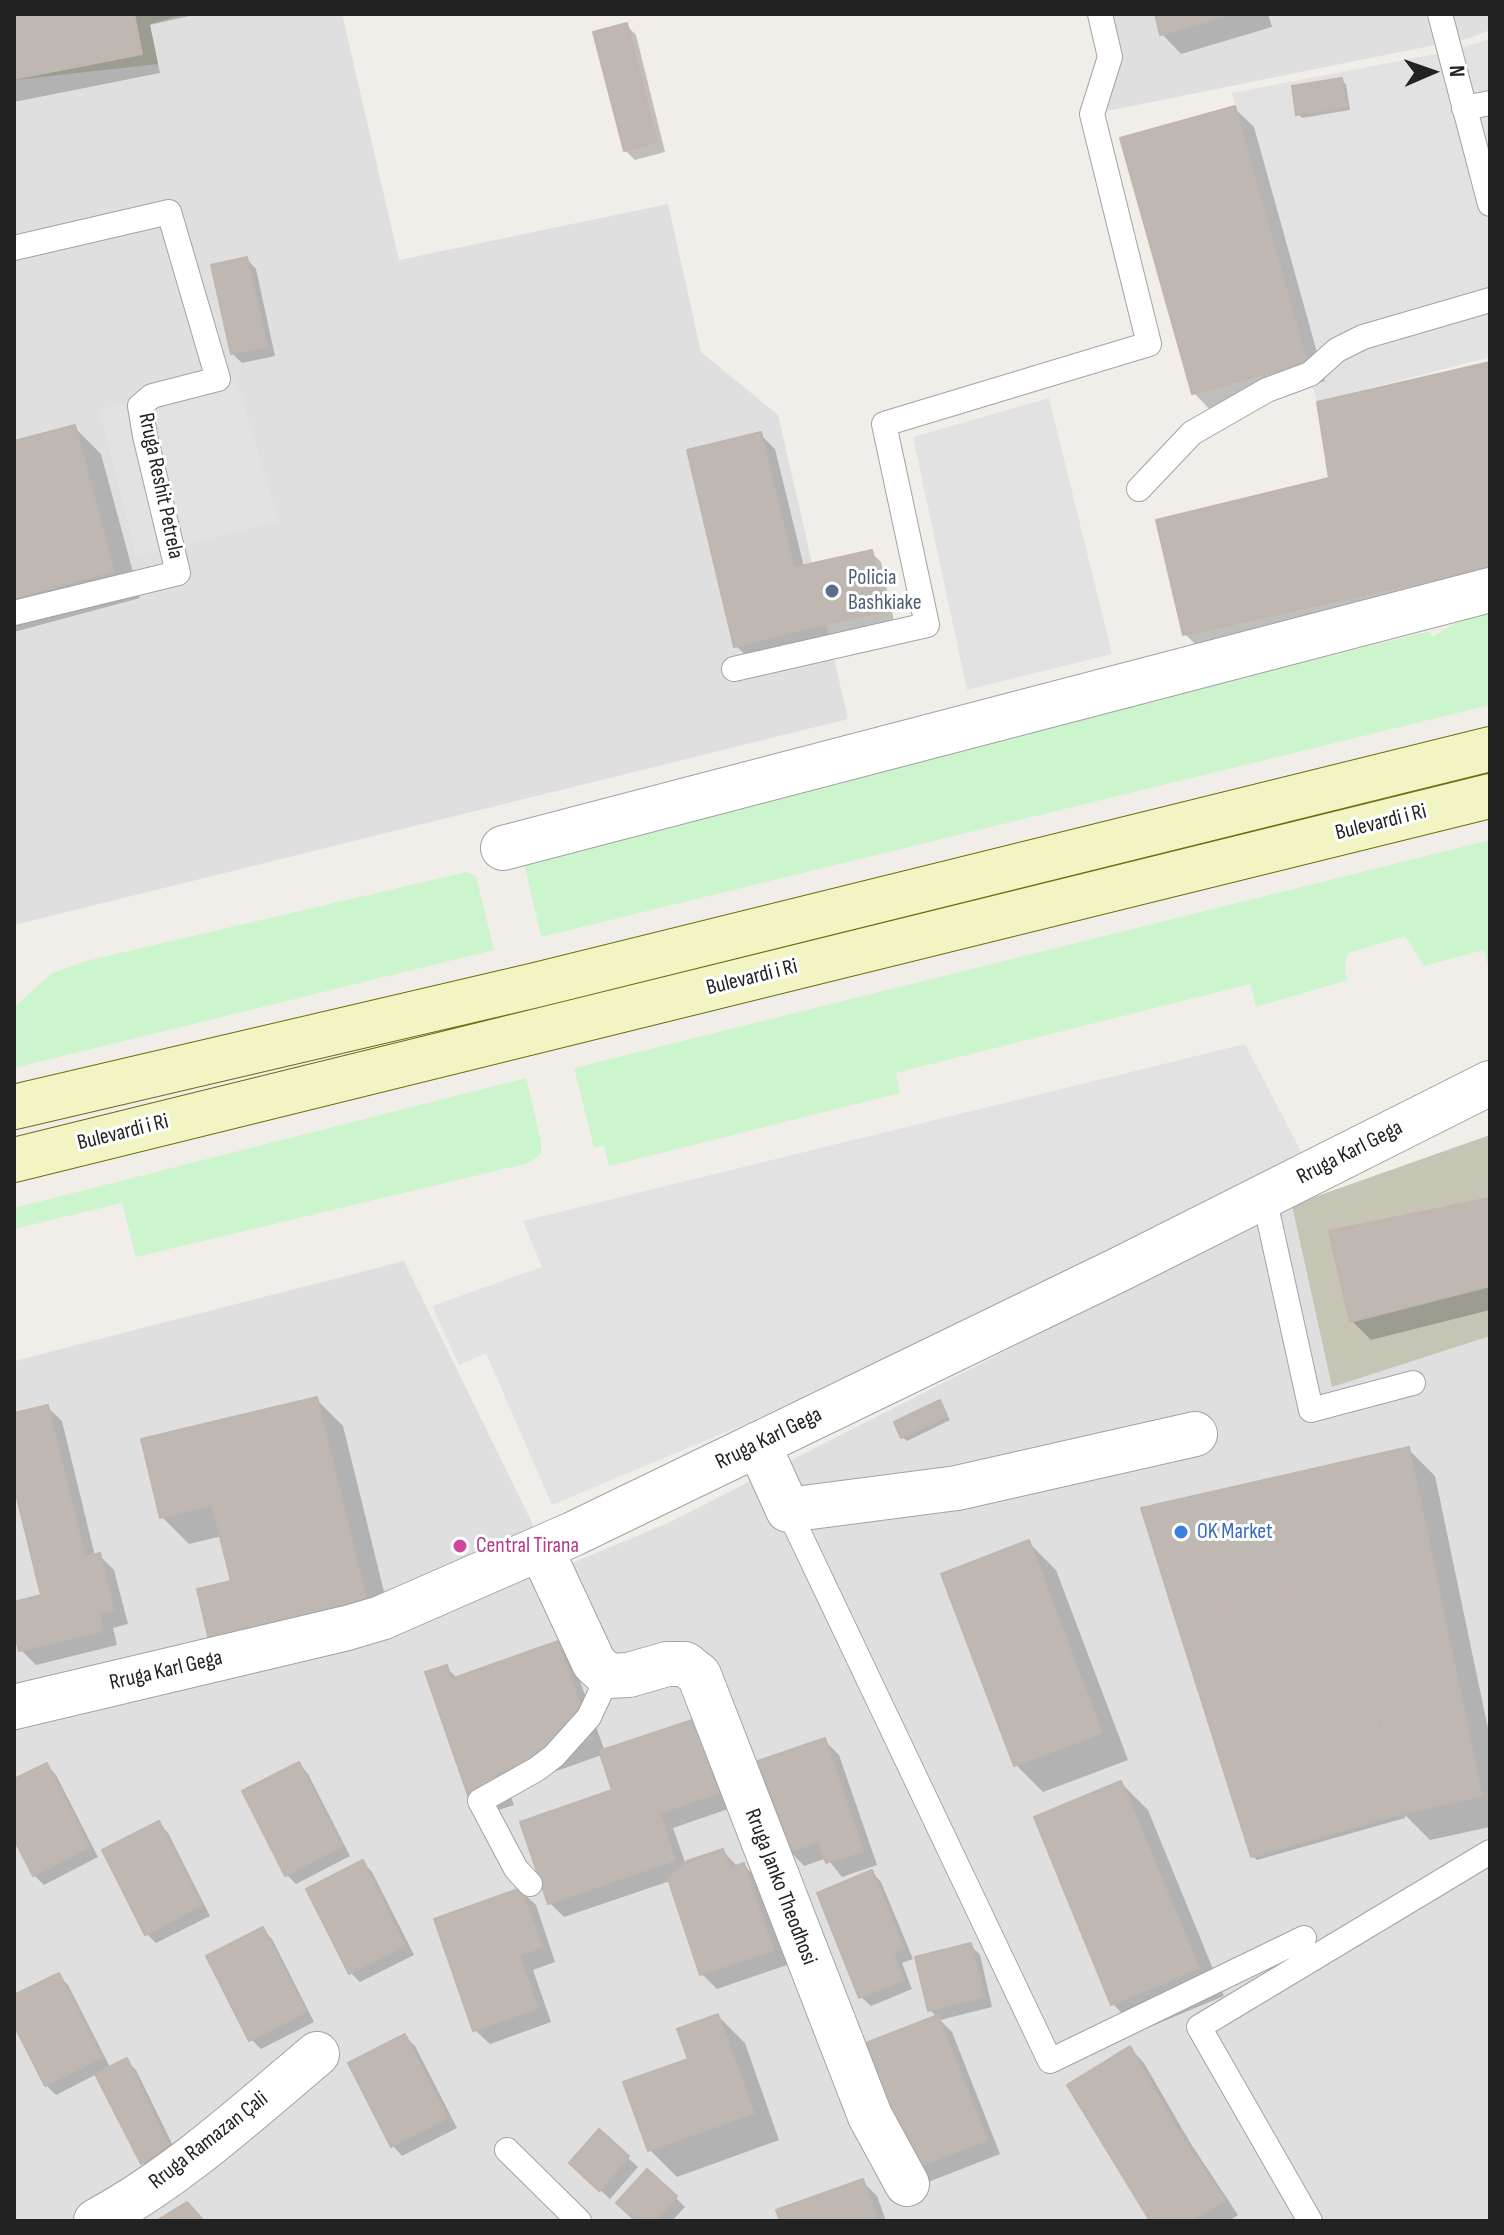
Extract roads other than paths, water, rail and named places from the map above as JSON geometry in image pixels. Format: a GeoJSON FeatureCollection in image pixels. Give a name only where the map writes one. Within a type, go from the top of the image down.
{"type":"FeatureCollection","features":[{"type":"Feature","properties":{"kind":"main road","name":"Bulevardi i Ri"},"geometry":{"type":"LineString","coordinates":[[14,1107],[536,985],[1490,749]]}},
{"type":"Feature","properties":{"kind":"main road","name":"Bulevardi i Ri"},"geometry":{"type":"LineString","coordinates":[[14,1160],[1490,796]]}},
{"type":"Feature","properties":{"kind":"street"},"geometry":{"type":"LineString","coordinates":[[503,848],[1490,590]]}},
{"type":"Feature","properties":{"kind":"street","name":"Rruga Karl Gega"},"geometry":{"type":"LineString","coordinates":[[14,1707],[381,1618],[541,1549],[1264,1197],[1490,1083]]}},
{"type":"Feature","properties":{"kind":"street"},"geometry":{"type":"LineString","coordinates":[[758,1444],[788,1510],[957,1488],[1195,1434]]}},
{"type":"Feature","properties":{"kind":"street"},"geometry":{"type":"LineString","coordinates":[[541,1549],[594,1663],[608,1676]]}},
{"type":"Feature","properties":{"kind":"street","name":"Rruga Janko Theodhosi"},"geometry":{"type":"LineString","coordinates":[[608,1676],[629,1675],[667,1664],[685,1664],[699,1675],[870,2116],[907,2184]]}},
{"type":"Feature","properties":{"kind":"street","name":"Rruga Ramazan Çali"},"geometry":{"type":"LineString","coordinates":[[96,2221],[204,2150],[317,2054]]}},
{"type":"Feature","properties":{"kind":"lane"},"geometry":{"type":"LineString","coordinates":[[734,669],[927,625],[884,424],[1149,344],[1092,114],[1110,57],[1100,14]]}},
{"type":"Feature","properties":{"kind":"lane"},"geometry":{"type":"LineString","coordinates":[[1440,14],[1490,204]]}},
{"type":"Feature","properties":{"kind":"lane"},"geometry":{"type":"LineString","coordinates":[[1464,108],[1490,103]]}},
{"type":"Feature","properties":{"kind":"lane","name":"Rruga Reshit Petrela"},"geometry":{"type":"LineString","coordinates":[[14,248],[169,212],[218,379],[152,396],[140,406],[178,573],[14,613]]}},
{"type":"Feature","properties":{"kind":"lane"},"geometry":{"type":"LineString","coordinates":[[1139,489],[1192,433],[1267,390],[1310,374],[1337,350],[1363,337],[1490,300]]}},
{"type":"Feature","properties":{"kind":"lane"},"geometry":{"type":"LineString","coordinates":[[1264,1197],[1311,1410],[1413,1383]]}},
{"type":"Feature","properties":{"kind":"lane"},"geometry":{"type":"LineString","coordinates":[[788,1510],[1050,2061],[1304,1938]]}},
{"type":"Feature","properties":{"kind":"lane"},"geometry":{"type":"LineString","coordinates":[[530,1884],[516,1869],[480,1801],[554,1756],[589,1717],[608,1676]]}},
{"type":"Feature","properties":{"kind":"lane"},"geometry":{"type":"LineString","coordinates":[[1310,2221],[1199,2027],[1490,1852]]}},
{"type":"Feature","properties":{"kind":"lane"},"geometry":{"type":"LineString","coordinates":[[507,2150],[579,2221]]}},
{"type":"Feature","properties":{"kind":"place","name":"Policia Bashkiake"},"geometry":{"type":"Point","coordinates":[832,591]}},
{"type":"Feature","properties":{"kind":"place","name":"OK Market"},"geometry":{"type":"Point","coordinates":[1181,1532]}},
{"type":"Feature","properties":{"kind":"place","name":"Central Tirana"},"geometry":{"type":"Point","coordinates":[460,1546]}}]}
